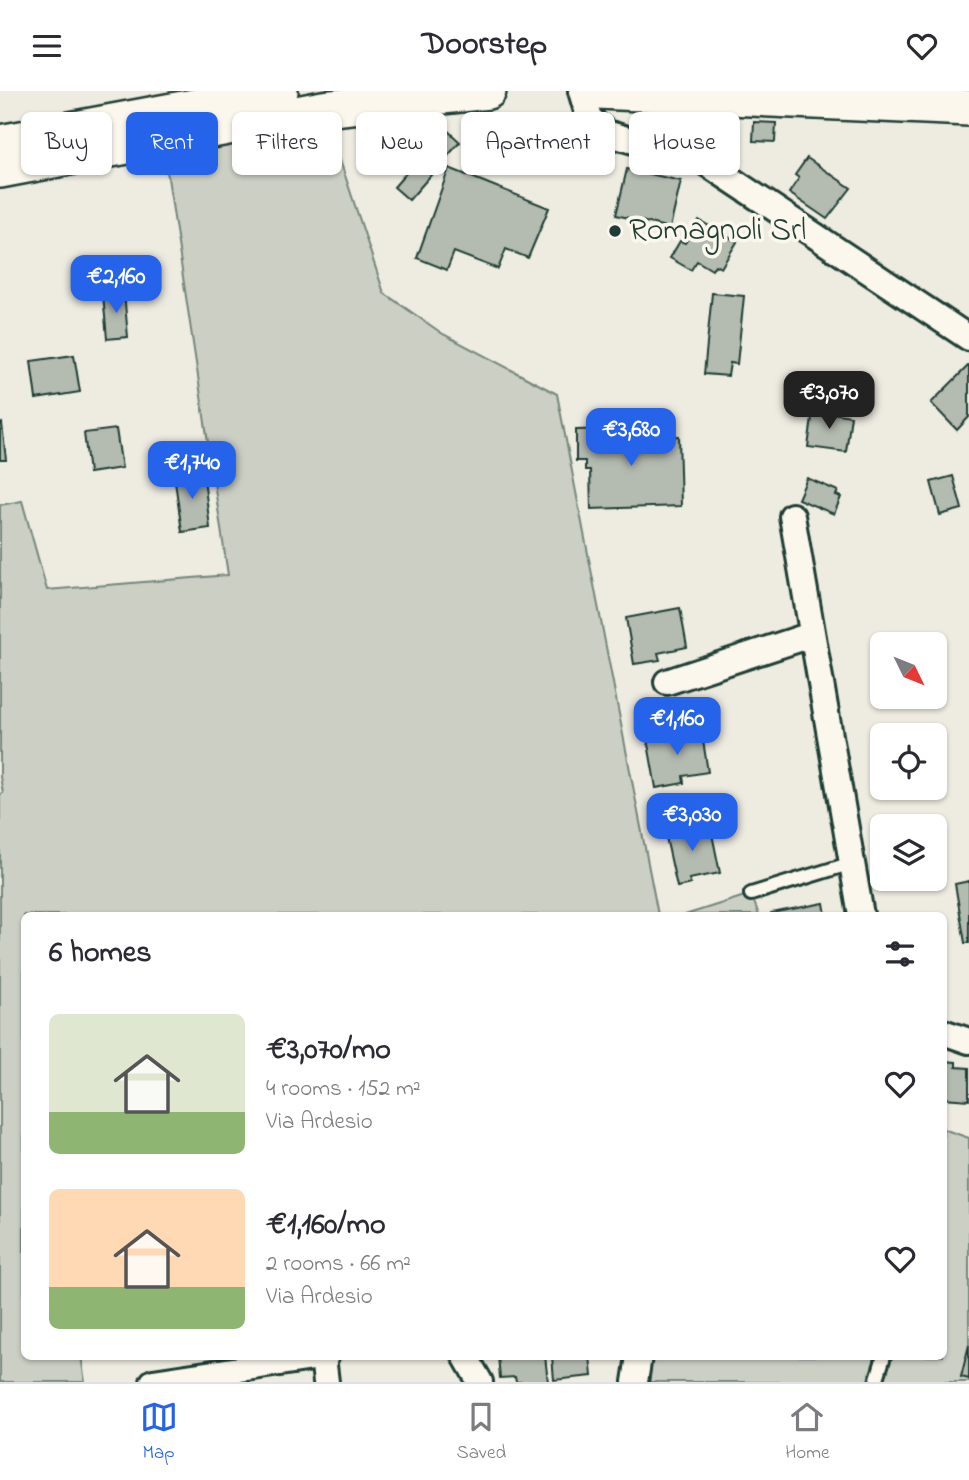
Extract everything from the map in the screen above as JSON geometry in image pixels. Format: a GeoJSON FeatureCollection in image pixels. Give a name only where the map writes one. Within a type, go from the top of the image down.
{"type":"FeatureCollection","features":[{"type":"Feature","properties":{"kind":"main road"},"geometry":{"type":"LineString","coordinates":[[0,143],[280,91]]}},
{"type":"Feature","properties":{"kind":"main road"},"geometry":{"type":"LineString","coordinates":[[0,170],[323,109],[488,91]]}},
{"type":"Feature","properties":{"kind":"main road"},"geometry":{"type":"LineString","coordinates":[[597,91],[969,108]]}},
{"type":"Feature","properties":{"kind":"street"},"geometry":{"type":"LineString","coordinates":[[581,91],[589,118],[606,132],[644,144],[680,142],[694,155],[969,338]]}},
{"type":"Feature","properties":{"kind":"street"},"geometry":{"type":"LineString","coordinates":[[792,516],[861,912]]}},
{"type":"Feature","properties":{"kind":"street"},"geometry":{"type":"LineString","coordinates":[[667,683],[811,635]]}},
{"type":"Feature","properties":{"kind":"street"},"geometry":{"type":"LineString","coordinates":[[947,1033],[969,1041]]}},
{"type":"Feature","properties":{"kind":"street"},"geometry":{"type":"LineString","coordinates":[[153,1382],[303,1360]]}},
{"type":"Feature","properties":{"kind":"street"},"geometry":{"type":"LineString","coordinates":[[324,1360],[326,1382]]}},
{"type":"Feature","properties":{"kind":"street"},"geometry":{"type":"LineString","coordinates":[[467,1360],[480,1382]]}},
{"type":"Feature","properties":{"kind":"street"},"geometry":{"type":"LineString","coordinates":[[635,1382],[638,1360]]}},
{"type":"Feature","properties":{"kind":"lane"},"geometry":{"type":"LineString","coordinates":[[751,894],[852,863]]}},
{"type":"Feature","properties":{"kind":"lane"},"geometry":{"type":"LineString","coordinates":[[876,1382],[883,1360]]}},
{"type":"Feature","properties":{"kind":"shaded area"},"geometry":{"type":"Polygon","coordinates":[[[232,125],[232,175],[342,175],[342,166],[384,293],[443,334],[557,394],[657,912],[21,912],[21,1360],[82,1360],[85,1382],[0,1382],[0,794],[3,793],[0,777],[0,505],[22,501],[47,590],[228,575],[168,175],[218,175],[218,128],[232,125]]]}},
{"type":"Feature","properties":{"kind":"shaded area"},"geometry":{"type":"Polygon","coordinates":[[[751,894],[758,912],[694,912],[751,894]]]}},
{"type":"Feature","properties":{"kind":"shaded area"},"geometry":{"type":"Polygon","coordinates":[[[947,1130],[969,1138],[969,1382],[635,1382],[638,1360],[947,1360],[947,1130]]]}},
{"type":"Feature","properties":{"kind":"building"},"geometry":{"type":"Polygon","coordinates":[[[754,122],[776,123],[775,142],[753,141],[754,122]]]}},
{"type":"Feature","properties":{"kind":"building"},"geometry":{"type":"Polygon","coordinates":[[[447,130],[460,142],[447,157],[447,130]]]}},
{"type":"Feature","properties":{"kind":"building"},"geometry":{"type":"Polygon","coordinates":[[[807,158],[851,188],[827,219],[789,193],[799,178],[795,175],[807,158]]]}},
{"type":"Feature","properties":{"kind":"building"},"geometry":{"type":"Polygon","coordinates":[[[449,168],[549,208],[528,258],[506,249],[498,269],[454,252],[447,270],[417,258],[449,168]]]}},
{"type":"Feature","properties":{"kind":"building"},"geometry":{"type":"Polygon","coordinates":[[[627,169],[629,175],[654,175],[681,181],[670,228],[616,215],[627,169]]]}},
{"type":"Feature","properties":{"kind":"building"},"geometry":{"type":"Polygon","coordinates":[[[404,175],[431,175],[409,200],[394,187],[404,175]]]}},
{"type":"Feature","properties":{"kind":"building"},"geometry":{"type":"Polygon","coordinates":[[[699,220],[737,242],[721,268],[715,265],[712,270],[697,261],[691,270],[670,258],[680,241],[685,243],[699,220]]]}},
{"type":"Feature","properties":{"kind":"building"},"geometry":{"type":"Polygon","coordinates":[[[124,292],[128,337],[107,339],[103,294],[124,292]]]}},
{"type":"Feature","properties":{"kind":"building"},"geometry":{"type":"Polygon","coordinates":[[[712,293],[744,296],[737,364],[730,363],[728,376],[704,374],[712,293]]]}},
{"type":"Feature","properties":{"kind":"building"},"geometry":{"type":"Polygon","coordinates":[[[74,355],[80,392],[36,399],[31,361],[74,355]]]}},
{"type":"Feature","properties":{"kind":"building"},"geometry":{"type":"Polygon","coordinates":[[[969,365],[969,417],[957,430],[931,403],[969,365]]]}},
{"type":"Feature","properties":{"kind":"building"},"geometry":{"type":"Polygon","coordinates":[[[813,410],[851,416],[846,452],[808,447],[813,410]]]}},
{"type":"Feature","properties":{"kind":"building"},"geometry":{"type":"Polygon","coordinates":[[[2,423],[6,460],[0,460],[2,423]]]}},
{"type":"Feature","properties":{"kind":"building"},"geometry":{"type":"Polygon","coordinates":[[[651,428],[651,437],[679,436],[681,506],[591,509],[590,470],[585,470],[585,461],[576,461],[576,430],[651,428]]]}},
{"type":"Feature","properties":{"kind":"building"},"geometry":{"type":"Polygon","coordinates":[[[116,429],[122,468],[89,473],[84,433],[116,429]]]}},
{"type":"Feature","properties":{"kind":"building"},"geometry":{"type":"Polygon","coordinates":[[[203,470],[210,528],[182,532],[174,474],[203,470]]]}},
{"type":"Feature","properties":{"kind":"building"},"geometry":{"type":"Polygon","coordinates":[[[953,476],[962,509],[940,515],[931,482],[953,476]]]}},
{"type":"Feature","properties":{"kind":"building"},"geometry":{"type":"Polygon","coordinates":[[[807,478],[838,491],[836,495],[841,497],[834,514],[798,499],[807,478]]]}},
{"type":"Feature","properties":{"kind":"building"},"geometry":{"type":"Polygon","coordinates":[[[680,608],[687,647],[658,653],[660,660],[634,664],[626,618],[680,608]]]}},
{"type":"Feature","properties":{"kind":"building"},"geometry":{"type":"Polygon","coordinates":[[[701,728],[708,772],[683,776],[684,783],[656,788],[647,738],[701,728]]]}},
{"type":"Feature","properties":{"kind":"building"},"geometry":{"type":"Polygon","coordinates":[[[681,824],[682,830],[710,824],[720,873],[689,879],[691,884],[677,887],[664,828],[681,824]]]}},
{"type":"Feature","properties":{"kind":"building"},"geometry":{"type":"Polygon","coordinates":[[[969,881],[969,943],[965,943],[955,884],[969,881]]]}},
{"type":"Feature","properties":{"kind":"building"},"geometry":{"type":"Polygon","coordinates":[[[824,903],[826,912],[776,912],[824,903]]]}},
{"type":"Feature","properties":{"kind":"building"},"geometry":{"type":"Polygon","coordinates":[[[947,1061],[956,1062],[956,1067],[969,1068],[969,1100],[947,1098],[947,1061]]]}},
{"type":"Feature","properties":{"kind":"building"},"geometry":{"type":"Polygon","coordinates":[[[969,1345],[969,1379],[961,1377],[969,1345]]]}},
{"type":"Feature","properties":{"kind":"building"},"geometry":{"type":"Polygon","coordinates":[[[498,1360],[545,1360],[548,1382],[516,1382],[515,1377],[500,1378],[498,1360]]]}},
{"type":"Feature","properties":{"kind":"building"},"geometry":{"type":"Polygon","coordinates":[[[552,1360],[590,1360],[592,1376],[554,1380],[552,1360]]]}},
{"type":"Feature","properties":{"kind":"place","name":"Romagnoli Srl"},"geometry":{"type":"Point","coordinates":[615,231]}}]}
